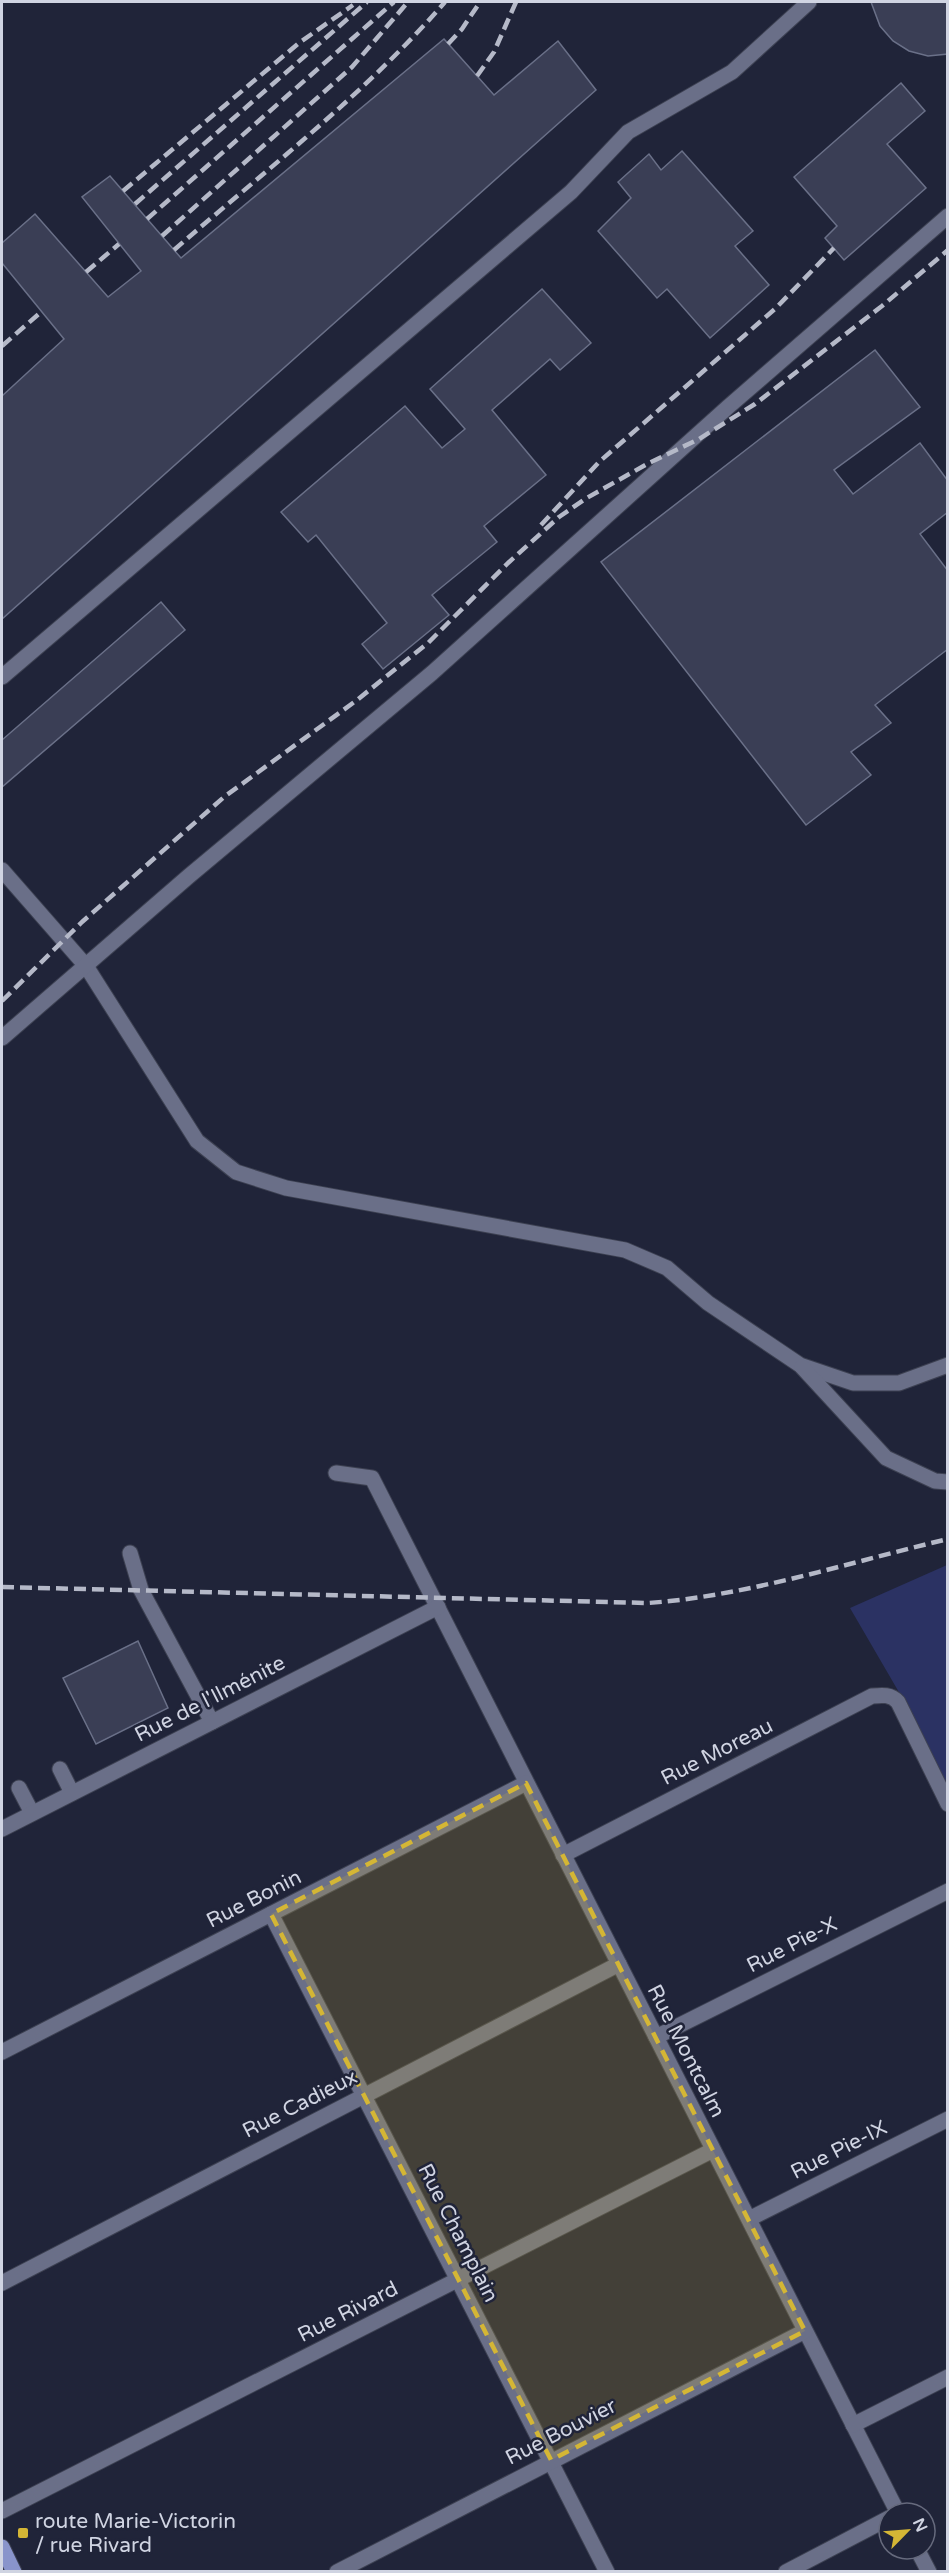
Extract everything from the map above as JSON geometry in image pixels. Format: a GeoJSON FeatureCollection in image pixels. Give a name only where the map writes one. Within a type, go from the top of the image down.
{"type":"FeatureCollection","features":[{"type":"Feature","properties":{"kind":"main road"},"geometry":{"type":"LineString","coordinates":[[2,2547],[14,2571]]}},
{"type":"Feature","properties":{"kind":"street"},"geometry":{"type":"LineString","coordinates":[[2,677],[571,192],[628,132],[732,72],[809,2]]}},
{"type":"Feature","properties":{"kind":"street"},"geometry":{"type":"LineString","coordinates":[[2,1038],[189,876],[432,673],[728,407],[948,216]]}},
{"type":"Feature","properties":{"kind":"street"},"geometry":{"type":"LineString","coordinates":[[2,870],[86,966],[197,1141],[236,1172],[286,1188],[625,1250],[667,1268],[708,1303],[800,1365],[886,1458],[935,1481],[948,1482]]}},
{"type":"Feature","properties":{"kind":"street"},"geometry":{"type":"LineString","coordinates":[[800,1365],[853,1383],[899,1383],[948,1365]]}},
{"type":"Feature","properties":{"kind":"street","name":"Rue Montcalm"},"geometry":{"type":"LineString","coordinates":[[336,1473],[372,1478],[892,2501]]}},
{"type":"Feature","properties":{"kind":"street"},"geometry":{"type":"LineString","coordinates":[[130,1553],[141,1590],[212,1722]]}},
{"type":"Feature","properties":{"kind":"street","name":"Rue de l'Ilménite"},"geometry":{"type":"LineString","coordinates":[[2,1829],[438,1607]]}},
{"type":"Feature","properties":{"kind":"street","name":"Rue Moreau"},"geometry":{"type":"LineString","coordinates":[[562,1855],[872,1696],[894,1697],[898,1702],[948,1804]]}},
{"type":"Feature","properties":{"kind":"street"},"geometry":{"type":"LineString","coordinates":[[60,1769],[72,1793]]}},
{"type":"Feature","properties":{"kind":"street","name":"Rue Bonin"},"geometry":{"type":"LineString","coordinates":[[2,2052],[525,1783]]}},
{"type":"Feature","properties":{"kind":"street"},"geometry":{"type":"LineString","coordinates":[[19,1788],[32,1813]]}},
{"type":"Feature","properties":{"kind":"street","name":"Rue Pie-X"},"geometry":{"type":"LineString","coordinates":[[656,2037],[947,1892]]}},
{"type":"Feature","properties":{"kind":"street","name":"Rue Champlain"},"geometry":{"type":"LineString","coordinates":[[271,1914],[608,2571]]}},
{"type":"Feature","properties":{"kind":"street","name":"Rue Cadieux"},"geometry":{"type":"LineString","coordinates":[[2,2283],[619,1964]]}},
{"type":"Feature","properties":{"kind":"street","name":"Rue Pie-IX"},"geometry":{"type":"LineString","coordinates":[[749,2219],[948,2119]]}},
{"type":"Feature","properties":{"kind":"street","name":"Rue Rivard"},"geometry":{"type":"LineString","coordinates":[[2,2511],[713,2150]]}},
{"type":"Feature","properties":{"kind":"street","name":"Rue Bouvier"},"geometry":{"type":"LineString","coordinates":[[337,2571],[805,2331]]}},
{"type":"Feature","properties":{"kind":"street"},"geometry":{"type":"LineString","coordinates":[[853,2425],[948,2377]]}},
{"type":"Feature","properties":{"kind":"street"},"geometry":{"type":"LineString","coordinates":[[786,2571],[877,2524]]}},
{"type":"Feature","properties":{"kind":"highlighted area"},"geometry":{"type":"Polygon","coordinates":[[[526,1783],[805,2331],[551,2460],[271,1914],[526,1783]]]}},
{"type":"Feature","properties":{"kind":"shaded area"},"geometry":{"type":"Polygon","coordinates":[[[947,1565],[947,1785],[900,1694],[850,1608],[947,1565]]]}},
{"type":"Feature","properties":{"kind":"building"},"geometry":{"type":"Polygon","coordinates":[[[871,2],[948,2],[948,54],[928,56],[909,51],[893,41],[880,26],[871,2]]]}},
{"type":"Feature","properties":{"kind":"building"},"geometry":{"type":"Polygon","coordinates":[[[444,39],[494,95],[558,41],[596,90],[2,619],[2,396],[64,339],[2,263],[2,243],[35,214],[108,297],[141,271],[82,197],[110,176],[181,258],[444,39]]]}},
{"type":"Feature","properties":{"kind":"building"},"geometry":{"type":"Polygon","coordinates":[[[901,83],[925,111],[887,144],[926,188],[844,260],[825,238],[837,226],[794,177],[901,83]]]}},
{"type":"Feature","properties":{"kind":"building"},"geometry":{"type":"Polygon","coordinates":[[[682,151],[753,231],[735,246],[769,285],[710,338],[667,289],[657,298],[598,231],[631,198],[618,182],[649,154],[661,170],[682,151]]]}},
{"type":"Feature","properties":{"kind":"building"},"geometry":{"type":"Polygon","coordinates":[[[542,289],[591,343],[560,370],[550,359],[492,410],[546,475],[484,526],[497,542],[432,595],[449,615],[383,669],[362,644],[387,623],[316,535],[308,542],[281,512],[405,406],[442,448],[465,429],[430,389],[542,289]]]}},
{"type":"Feature","properties":{"kind":"building"},"geometry":{"type":"Polygon","coordinates":[[[875,350],[920,407],[834,470],[853,494],[920,443],[948,481],[948,512],[920,534],[948,571],[948,649],[875,705],[891,723],[851,752],[871,775],[806,825],[601,562],[875,350]]]}},
{"type":"Feature","properties":{"kind":"building"},"geometry":{"type":"Polygon","coordinates":[[[161,602],[185,630],[2,787],[2,740],[161,602]]]}},
{"type":"Feature","properties":{"kind":"building"},"geometry":{"type":"Polygon","coordinates":[[[138,1641],[168,1708],[96,1744],[63,1678],[138,1641]]]}},
{"type":"Feature","properties":{"kind":"railway"},"geometry":{"type":"LineString","coordinates":[[135,204],[367,2]]}},
{"type":"Feature","properties":{"kind":"railway"},"geometry":{"type":"LineString","coordinates":[[147,219],[394,2]]}},
{"type":"Feature","properties":{"kind":"railway"},"geometry":{"type":"LineString","coordinates":[[162,236],[352,67],[408,2]]}},
{"type":"Feature","properties":{"kind":"railway"},"geometry":{"type":"LineString","coordinates":[[174,250],[348,100],[414,36],[445,2]]}},
{"type":"Feature","properties":{"kind":"railway"},"geometry":{"type":"LineString","coordinates":[[448,44],[462,29],[480,2]]}},
{"type":"Feature","properties":{"kind":"railway"},"geometry":{"type":"LineString","coordinates":[[477,76],[494,52],[516,2]]}},
{"type":"Feature","properties":{"kind":"railway"},"geometry":{"type":"LineString","coordinates":[[123,191],[299,43],[353,5]]}},
{"type":"Feature","properties":{"kind":"railway"},"geometry":{"type":"LineString","coordinates":[[86,272],[119,244]]}},
{"type":"Feature","properties":{"kind":"railway"},"geometry":{"type":"LineString","coordinates":[[541,525],[599,462],[776,308],[834,248]]}},
{"type":"Feature","properties":{"kind":"railway"},"geometry":{"type":"LineString","coordinates":[[2,1001],[82,922],[224,797],[357,700],[428,643],[508,563],[559,517],[585,499],[647,464],[699,439],[755,404],[882,306],[948,250]]}},
{"type":"Feature","properties":{"kind":"railway"},"geometry":{"type":"LineString","coordinates":[[2,346],[41,312]]}},
{"type":"Feature","properties":{"kind":"railway"},"geometry":{"type":"LineString","coordinates":[[2,1587],[648,1603],[761,1586],[948,1539]]}},
{"type":"Feature","properties":{"kind":"place","name":"route Marie-Victorin / rue Rivard"},"geometry":{"type":"Point","coordinates":[23,2533]}}]}
